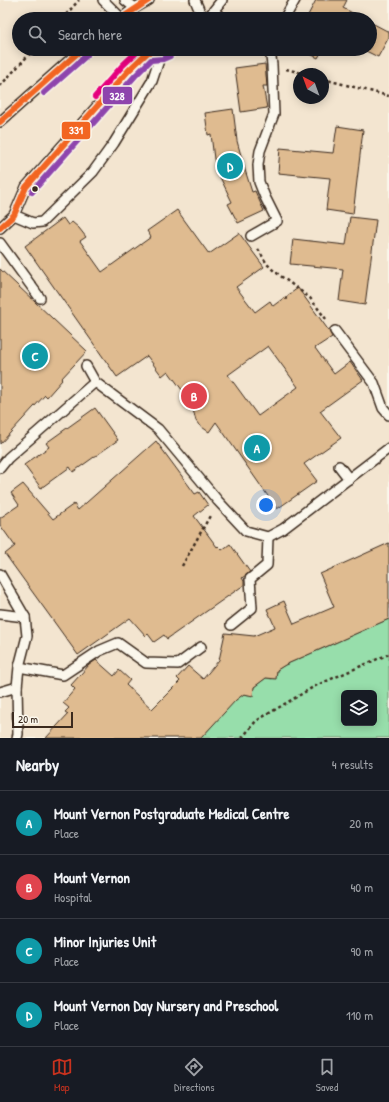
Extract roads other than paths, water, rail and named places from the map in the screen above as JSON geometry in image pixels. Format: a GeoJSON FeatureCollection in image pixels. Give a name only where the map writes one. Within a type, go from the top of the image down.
{"type":"FeatureCollection","features":[{"type":"Feature","properties":{"kind":"lane"},"geometry":{"type":"LineString","coordinates":[[103,0],[114,12]]}},
{"type":"Feature","properties":{"kind":"lane"},"geometry":{"type":"LineString","coordinates":[[125,0],[135,8]]}},
{"type":"Feature","properties":{"kind":"lane"},"geometry":{"type":"LineString","coordinates":[[130,12],[149,0]]}},
{"type":"Feature","properties":{"kind":"lane"},"geometry":{"type":"LineString","coordinates":[[195,0],[200,12]]}},
{"type":"Feature","properties":{"kind":"lane"},"geometry":{"type":"LineString","coordinates":[[214,11],[222,0]]}},
{"type":"Feature","properties":{"kind":"lane"},"geometry":{"type":"LineString","coordinates":[[288,12],[294,0]]}},
{"type":"Feature","properties":{"kind":"lane"},"geometry":{"type":"LineString","coordinates":[[0,122],[74,56]]}},
{"type":"Feature","properties":{"kind":"lane"},"geometry":{"type":"LineString","coordinates":[[0,228],[14,215],[26,187],[140,56]]}},
{"type":"Feature","properties":{"kind":"lane"},"geometry":{"type":"LineString","coordinates":[[14,215],[33,223],[42,222],[93,172],[114,143],[152,80],[162,56]]}},
{"type":"Feature","properties":{"kind":"lane"},"geometry":{"type":"LineString","coordinates":[[251,236],[277,221],[264,197],[259,182],[258,165],[260,151],[274,114],[272,56]]}},
{"type":"Feature","properties":{"kind":"lane"},"geometry":{"type":"LineString","coordinates":[[0,242],[40,298]]}},
{"type":"Feature","properties":{"kind":"lane"},"geometry":{"type":"LineString","coordinates":[[335,331],[374,383],[384,408],[389,415]]}},
{"type":"Feature","properties":{"kind":"lane"},"geometry":{"type":"LineString","coordinates":[[86,366],[95,382],[158,428],[218,501],[246,531],[268,537],[283,529],[389,448]]}},
{"type":"Feature","properties":{"kind":"lane"},"geometry":{"type":"LineString","coordinates":[[0,468],[8,458],[95,382]]}},
{"type":"Feature","properties":{"kind":"lane"},"geometry":{"type":"LineString","coordinates":[[339,466],[349,479]]}},
{"type":"Feature","properties":{"kind":"lane"},"geometry":{"type":"LineString","coordinates":[[230,625],[252,608],[250,579],[267,565],[268,537]]}},
{"type":"Feature","properties":{"kind":"lane"},"geometry":{"type":"LineString","coordinates":[[0,574],[24,617],[27,636],[19,667],[17,687],[17,738]]}},
{"type":"Feature","properties":{"kind":"lane"},"geometry":{"type":"LineString","coordinates":[[0,614],[24,617]]}},
{"type":"Feature","properties":{"kind":"lane"},"geometry":{"type":"LineString","coordinates":[[19,667],[63,674],[99,651],[118,643],[146,663],[178,664],[201,646]]}},
{"type":"Feature","properties":{"kind":"lane"},"geometry":{"type":"LineString","coordinates":[[0,692],[17,687]]}},
{"type":"Feature","properties":{"kind":"place","name":"Mount Vernon Day Nursery and Preschool"},"geometry":{"type":"Point","coordinates":[230,166]}},
{"type":"Feature","properties":{"kind":"place","name":"Minor Injuries Unit"},"geometry":{"type":"Point","coordinates":[35,356]}},
{"type":"Feature","properties":{"kind":"place","name":"Mount Vernon"},"geometry":{"type":"Point","coordinates":[194,396]}},
{"type":"Feature","properties":{"kind":"place","name":"Mount Vernon Postgraduate Medical Centre"},"geometry":{"type":"Point","coordinates":[257,448]}}]}
